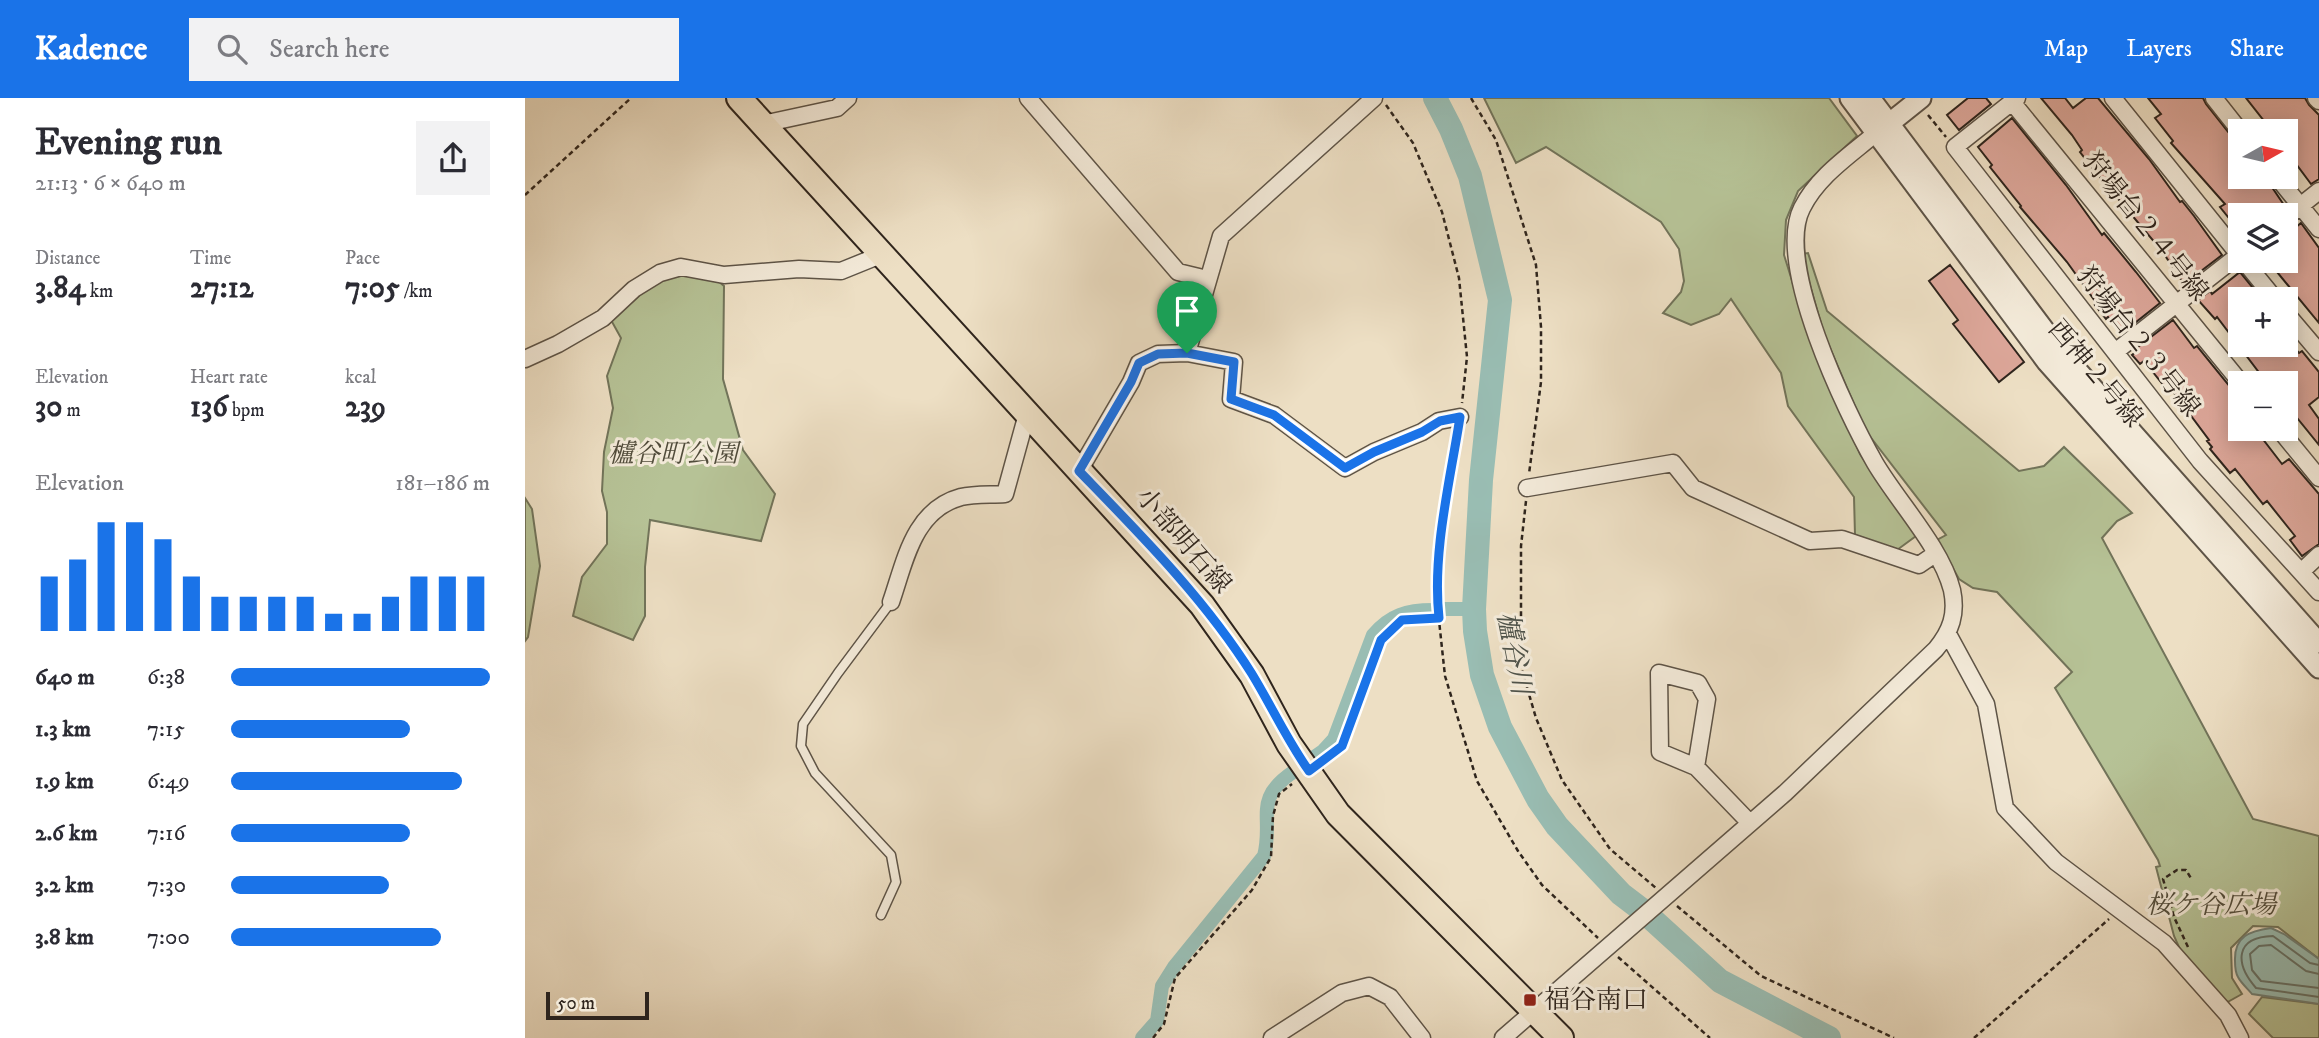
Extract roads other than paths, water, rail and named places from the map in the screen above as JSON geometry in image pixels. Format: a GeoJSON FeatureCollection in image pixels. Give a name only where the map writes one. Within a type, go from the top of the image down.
{"type":"FeatureCollection","features":[{"type":"Feature","properties":{"kind":"main road","name":"小部明石線"},"geometry":{"type":"LineString","coordinates":[[739,98],[1202,605],[1252,674],[1289,744],[1338,814],[1560,1038]]}},
{"type":"Feature","properties":{"kind":"street"},"geometry":{"type":"LineString","coordinates":[[763,124],[837,108],[848,98]]}},
{"type":"Feature","properties":{"kind":"street"},"geometry":{"type":"LineString","coordinates":[[1028,98],[1178,272],[1207,279]]}},
{"type":"Feature","properties":{"kind":"street"},"geometry":{"type":"LineString","coordinates":[[1187,353],[1221,236],[1374,98]]}},
{"type":"Feature","properties":{"kind":"street","name":"西神２号線"},"geometry":{"type":"LineString","coordinates":[[1850,98],[1883,128],[2060,351],[2319,643]]}},
{"type":"Feature","properties":{"kind":"street","name":"西神２号線"},"geometry":{"type":"LineString","coordinates":[[1870,98],[1883,128],[2047,362],[2319,668]]}},
{"type":"Feature","properties":{"kind":"street"},"geometry":{"type":"LineString","coordinates":[[2113,98],[2228,240]]}},
{"type":"Feature","properties":{"kind":"street"},"geometry":{"type":"LineString","coordinates":[[2214,98],[2231,119]]}},
{"type":"Feature","properties":{"kind":"street"},"geometry":{"type":"LineString","coordinates":[[1503,1038],[1785,793],[1936,649],[1948,634],[1954,614],[1952,592],[1944,568],[1875,464],[1846,408],[1804,302],[1795,247],[1800,211],[1820,180],[1919,100]]}},
{"type":"Feature","properties":{"kind":"street","name":"狩場台２３号線"},"geometry":{"type":"LineString","coordinates":[[2014,100],[1955,147],[2200,461],[2319,592]]}},
{"type":"Feature","properties":{"kind":"street","name":"狩場台２４号線"},"geometry":{"type":"LineString","coordinates":[[2014,100],[2231,371]]}},
{"type":"Feature","properties":{"kind":"street"},"geometry":{"type":"LineString","coordinates":[[2287,189],[2319,229]]}},
{"type":"Feature","properties":{"kind":"street"},"geometry":{"type":"LineString","coordinates":[[2300,206],[2319,191]]}},
{"type":"Feature","properties":{"kind":"street"},"geometry":{"type":"LineString","coordinates":[[525,359],[603,318],[633,289],[660,273],[681,267],[724,275],[799,269],[841,271],[883,254]]}},
{"type":"Feature","properties":{"kind":"street"},"geometry":{"type":"LineString","coordinates":[[2115,352],[2228,265]]}},
{"type":"Feature","properties":{"kind":"street"},"geometry":{"type":"LineString","coordinates":[[2254,273],[2266,287]]}},
{"type":"Feature","properties":{"kind":"street"},"geometry":{"type":"LineString","coordinates":[[2298,327],[2319,352]]}},
{"type":"Feature","properties":{"kind":"street"},"geometry":{"type":"LineString","coordinates":[[1079,471],[1131,382],[1139,363],[1158,354],[1187,353],[1234,362],[1231,399],[1274,415],[1345,468],[1440,421],[1460,417]]}},
{"type":"Feature","properties":{"kind":"street"},"geometry":{"type":"LineString","coordinates":[[891,602],[915,533],[929,513],[960,498],[1005,494],[1027,414]]}},
{"type":"Feature","properties":{"kind":"street"},"geometry":{"type":"LineString","coordinates":[[2289,441],[2319,478]]}},
{"type":"Feature","properties":{"kind":"street"},"geometry":{"type":"LineString","coordinates":[[1527,488],[1673,463],[1693,488],[1810,541],[1842,539],[1919,565],[1935,554]]}},
{"type":"Feature","properties":{"kind":"street"},"geometry":{"type":"LineString","coordinates":[[2301,572],[2319,555]]}},
{"type":"Feature","properties":{"kind":"street"},"geometry":{"type":"LineString","coordinates":[[1948,634],[1986,704],[2005,808],[2056,862],[2164,943],[2228,1016],[2240,1038]]}},
{"type":"Feature","properties":{"kind":"street"},"geometry":{"type":"LineString","coordinates":[[1696,767],[1707,699],[1698,683],[1659,673],[1660,752],[1696,767],[1750,823]]}},
{"type":"Feature","properties":{"kind":"street"},"geometry":{"type":"LineString","coordinates":[[1272,1038],[1342,993],[1369,986],[1390,997],[1422,1038]]}},
{"type":"Feature","properties":{"kind":"lane"},"geometry":{"type":"LineString","coordinates":[[881,915],[896,882],[891,855],[815,774],[801,746],[803,724],[891,602]]}},
{"type":"Feature","properties":{"kind":"water"},"geometry":{"type":"Polygon","coordinates":[[[2271,928],[2319,959],[2319,1004],[2252,994],[2239,979],[2235,953],[2240,940],[2250,933],[2271,928]]]}},
{"type":"Feature","properties":{"kind":"waterway","name":"櫨谷川"},"geometry":{"type":"LineString","coordinates":[[1435,98],[1470,176],[1500,300],[1481,480],[1474,609],[1482,675],[1500,727],[1538,799],[1557,826],[1621,894],[1720,981],[1829,1038]]}},
{"type":"Feature","properties":{"kind":"waterway"},"geometry":{"type":"LineString","coordinates":[[1443,609],[1474,609]]}},
{"type":"Feature","properties":{"kind":"waterway"},"geometry":{"type":"LineString","coordinates":[[1310,760],[1334,739],[1373,635],[1400,615],[1433,610]]}},
{"type":"Feature","properties":{"kind":"waterway"},"geometry":{"type":"LineString","coordinates":[[1142,1038],[1157,1021],[1162,986],[1174,967],[1264,856],[1268,801],[1280,782],[1293,772]]}},
{"type":"Feature","properties":{"kind":"place","name":"福谷南口"},"geometry":{"type":"Point","coordinates":[1530,1000]}},
{"type":"Feature","properties":{"kind":"park label","name":"櫨谷町公園"},"geometry":{"type":"Point","coordinates":[673,454]}},
{"type":"Feature","properties":{"kind":"park label","name":"桜ケ谷広場"},"geometry":{"type":"Point","coordinates":[2211,905]}}]}
